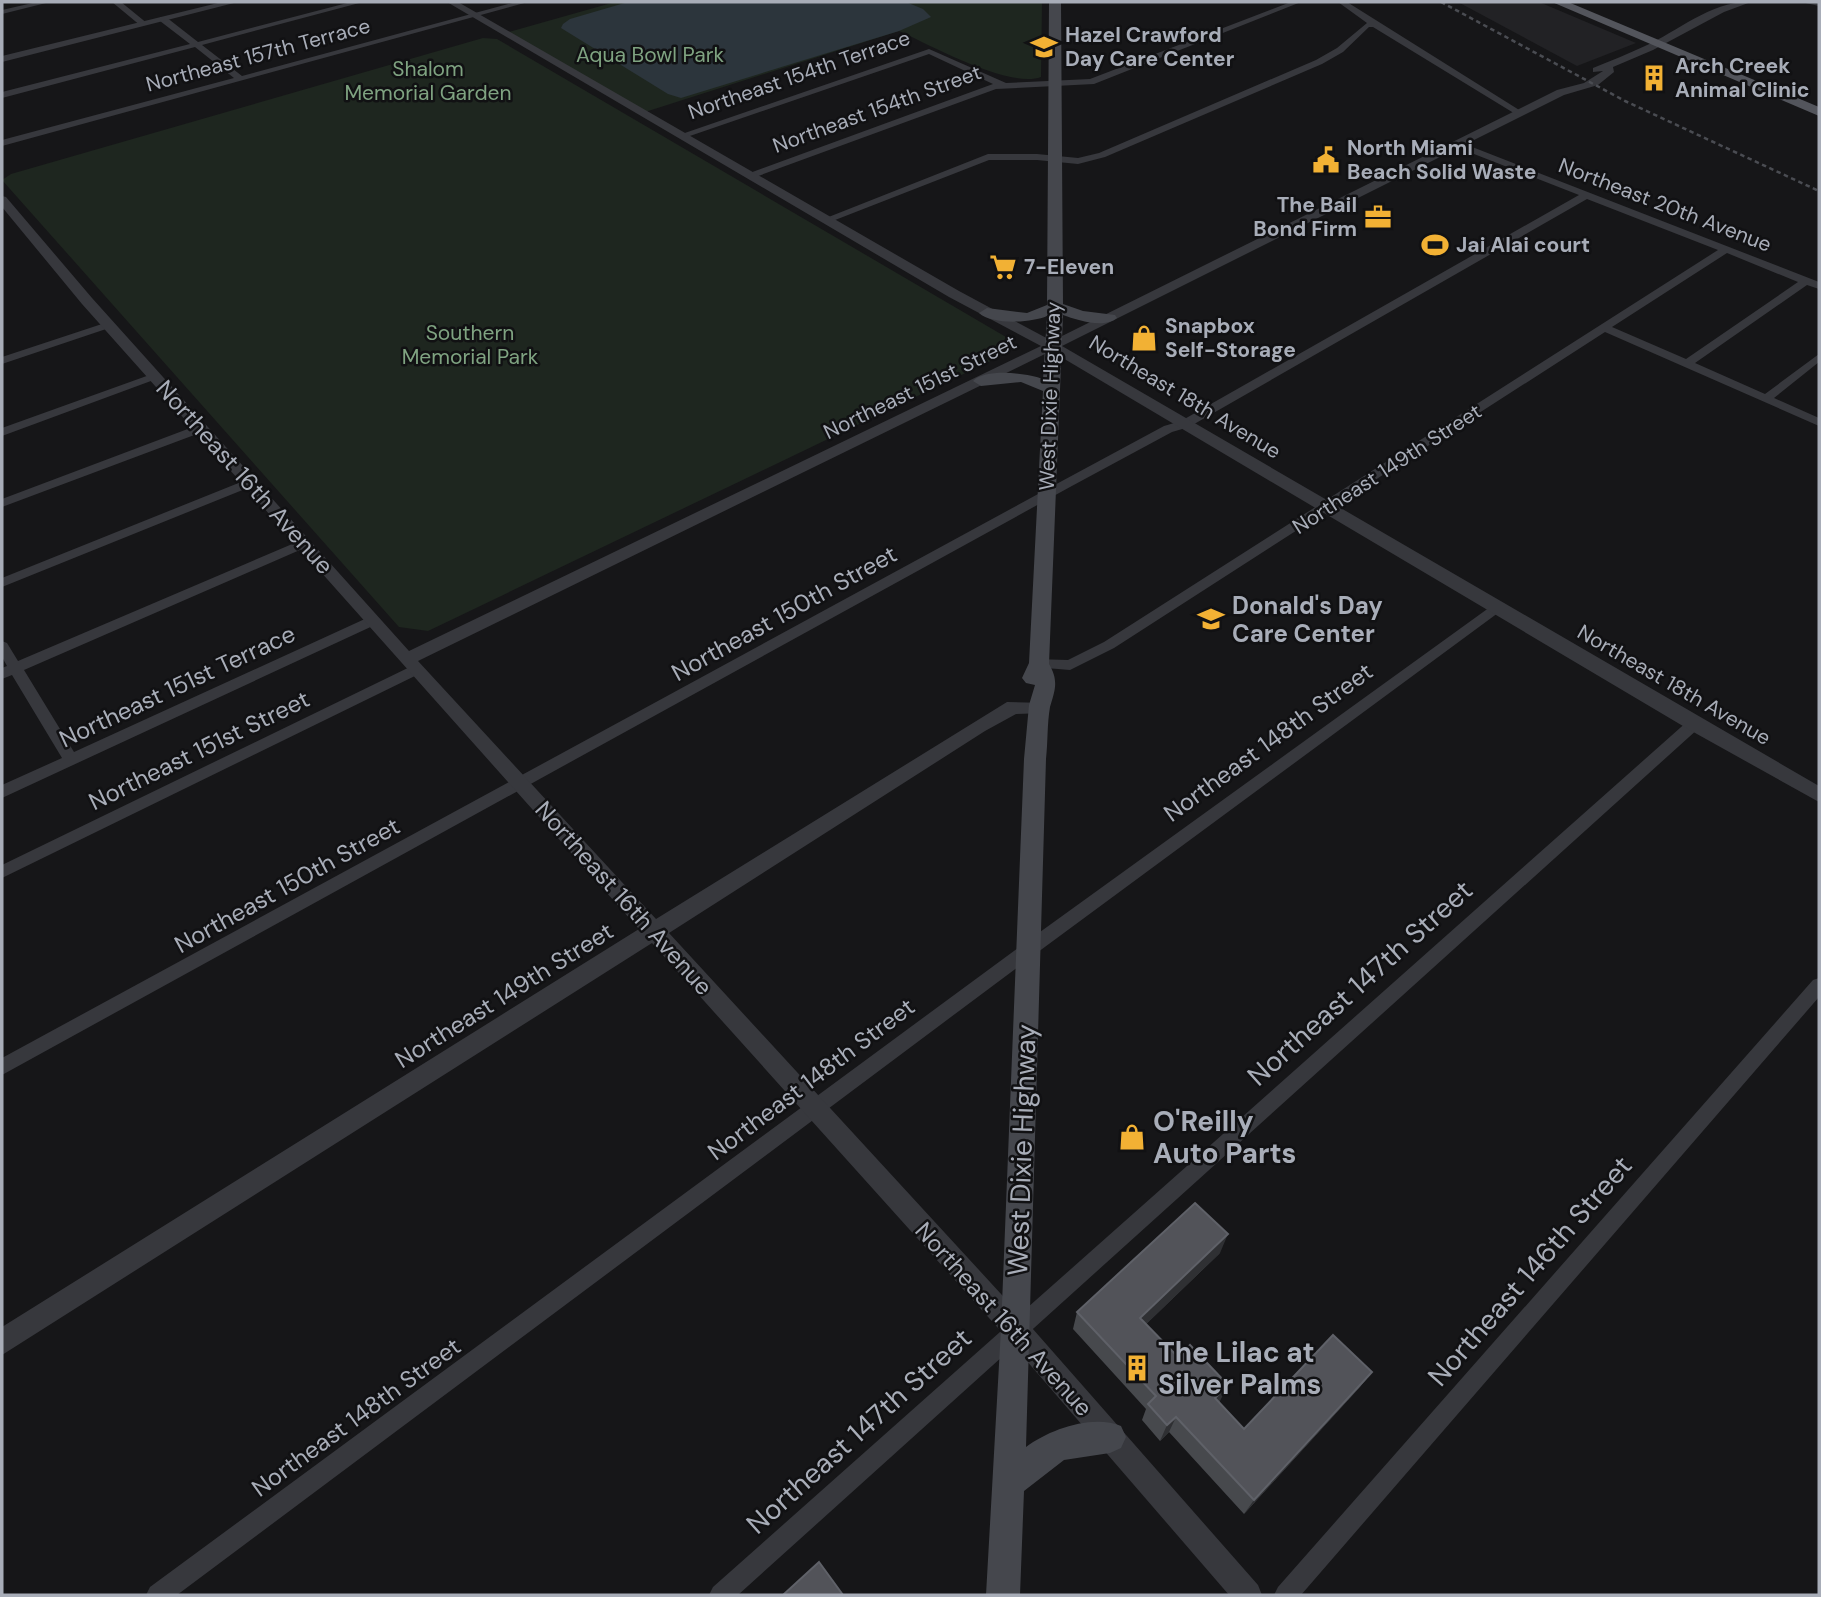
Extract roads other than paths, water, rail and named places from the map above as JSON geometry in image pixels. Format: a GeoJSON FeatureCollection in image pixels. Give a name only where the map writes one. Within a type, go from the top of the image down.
{"type":"FeatureCollection","features":[{"type":"Feature","properties":{"kind":"main road","name":"West Dixie Highway"},"geometry":{"type":"LineString","coordinates":[[1003,1595],[1016,1329],[1035,759],[1040,706],[1033,698],[1033,674],[1039,664],[1055,307],[1055,2]]}},
{"type":"Feature","properties":{"kind":"main road"},"geometry":{"type":"LineString","coordinates":[[1558,2],[1819,101]]}},
{"type":"Feature","properties":{"kind":"main road"},"geometry":{"type":"LineString","coordinates":[[1584,2],[1819,112]]}},
{"type":"Feature","properties":{"kind":"main road"},"geometry":{"type":"LineString","coordinates":[[987,313],[1029,318],[1055,307],[1081,316],[1108,318]]}},
{"type":"Feature","properties":{"kind":"main road"},"geometry":{"type":"LineString","coordinates":[[981,381],[1023,377],[1050,388]]}},
{"type":"Feature","properties":{"kind":"main road"},"geometry":{"type":"LineString","coordinates":[[1008,1484],[1044,1451],[1075,1439],[1110,1437]]}},
{"type":"Feature","properties":{"kind":"street"},"geometry":{"type":"LineString","coordinates":[[2,12],[46,2]]}},
{"type":"Feature","properties":{"kind":"street"},"geometry":{"type":"LineString","coordinates":[[116,2],[144,24]]}},
{"type":"Feature","properties":{"kind":"street"},"geometry":{"type":"LineString","coordinates":[[2,59],[233,2]]}},
{"type":"Feature","properties":{"kind":"street"},"geometry":{"type":"LineString","coordinates":[[2,95],[359,2]]}},
{"type":"Feature","properties":{"kind":"street","name":"Northeast 18th Avenue"},"geometry":{"type":"LineString","coordinates":[[452,2],[987,313],[1052,346],[1819,795]]}},
{"type":"Feature","properties":{"kind":"street","name":"Northeast 157th Terrace"},"geometry":{"type":"LineString","coordinates":[[2,143],[524,2]]}},
{"type":"Feature","properties":{"kind":"street","name":"Northeast 154th Street"},"geometry":{"type":"LineString","coordinates":[[750,176],[1003,85],[1091,82],[1297,2]]}},
{"type":"Feature","properties":{"kind":"street"},"geometry":{"type":"LineString","coordinates":[[1342,2],[1520,113]]}},
{"type":"Feature","properties":{"kind":"street","name":"Northeast 151st Street"},"geometry":{"type":"LineString","coordinates":[[2,872],[412,664],[1561,92],[1581,88],[1606,75],[1610,70],[1608,67],[1725,6],[1746,2]]}},
{"type":"Feature","properties":{"kind":"street"},"geometry":{"type":"LineString","coordinates":[[1805,2],[1819,4]]}},
{"type":"Feature","properties":{"kind":"street"},"geometry":{"type":"LineString","coordinates":[[163,19],[240,78]]}},
{"type":"Feature","properties":{"kind":"street"},"geometry":{"type":"LineString","coordinates":[[826,220],[988,157],[1078,162],[1102,155],[1319,62],[1340,50],[1367,25],[1374,24]]}},
{"type":"Feature","properties":{"kind":"street","name":"Northeast 154th Terrace"},"geometry":{"type":"LineString","coordinates":[[681,136],[929,51],[1003,85]]}},
{"type":"Feature","properties":{"kind":"street","name":"Northeast 20th Avenue"},"geometry":{"type":"LineString","coordinates":[[1459,145],[1819,286]]}},
{"type":"Feature","properties":{"kind":"street","name":"Northeast 150th Street"},"geometry":{"type":"LineString","coordinates":[[2,1067],[1046,495],[1168,429],[1185,424],[1587,195]]}},
{"type":"Feature","properties":{"kind":"street","name":"Northeast 16th Avenue"},"geometry":{"type":"LineString","coordinates":[[2,200],[108,325],[251,482],[372,621],[1016,1329],[1248,1595]]}},
{"type":"Feature","properties":{"kind":"street","name":"Northeast 149th Street"},"geometry":{"type":"LineString","coordinates":[[1039,664],[1070,665],[1109,645],[1725,250]]}},
{"type":"Feature","properties":{"kind":"street"},"geometry":{"type":"LineString","coordinates":[[1688,363],[1806,281]]}},
{"type":"Feature","properties":{"kind":"street"},"geometry":{"type":"LineString","coordinates":[[2,361],[108,325]]}},
{"type":"Feature","properties":{"kind":"street"},"geometry":{"type":"LineString","coordinates":[[1605,328],[1819,422]]}},
{"type":"Feature","properties":{"kind":"street"},"geometry":{"type":"LineString","coordinates":[[1767,398],[1819,357]]}},
{"type":"Feature","properties":{"kind":"street"},"geometry":{"type":"LineString","coordinates":[[2,432],[155,376]]}},
{"type":"Feature","properties":{"kind":"street"},"geometry":{"type":"LineString","coordinates":[[2,503],[201,428]]}},
{"type":"Feature","properties":{"kind":"street"},"geometry":{"type":"LineString","coordinates":[[2,583],[251,482]]}},
{"type":"Feature","properties":{"kind":"street"},"geometry":{"type":"LineString","coordinates":[[9,671],[304,543]]}},
{"type":"Feature","properties":{"kind":"street","name":"Northeast 148th Street"},"geometry":{"type":"LineString","coordinates":[[158,1595],[1028,950],[1497,607]]}},
{"type":"Feature","properties":{"kind":"street","name":"Northeast 151st Terrace"},"geometry":{"type":"LineString","coordinates":[[2,792],[372,621]]}},
{"type":"Feature","properties":{"kind":"street"},"geometry":{"type":"LineString","coordinates":[[2,646],[9,671],[71,760]]}},
{"type":"Feature","properties":{"kind":"street","name":"Northeast 149th Street"},"geometry":{"type":"LineString","coordinates":[[2,1342],[979,726],[1013,706],[1040,706]]}},
{"type":"Feature","properties":{"kind":"street","name":"Northeast 147th Street"},"geometry":{"type":"LineString","coordinates":[[722,1595],[1694,724]]}},
{"type":"Feature","properties":{"kind":"street","name":"Northeast 146th Street"},"geometry":{"type":"LineString","coordinates":[[1286,1595],[1819,985]]}},
{"type":"Feature","properties":{"kind":"railway"},"geometry":{"type":"LineString","coordinates":[[1441,2],[1625,101],[1819,191]]}},
{"type":"Feature","properties":{"kind":"place","name":"Hazel Crawford Day Care Center"},"geometry":{"type":"Point","coordinates":[1044,47]}},
{"type":"Feature","properties":{"kind":"place","name":"Arch Creek Animal Clinic"},"geometry":{"type":"Point","coordinates":[1654,78]}},
{"type":"Feature","properties":{"kind":"place","name":"North Miami Beach Solid Waste"},"geometry":{"type":"Point","coordinates":[1326,160]}},
{"type":"Feature","properties":{"kind":"place","name":"The Bail Bond Firm"},"geometry":{"type":"Point","coordinates":[1378,217]}},
{"type":"Feature","properties":{"kind":"place","name":"Jai Alai court"},"geometry":{"type":"Point","coordinates":[1435,245]}},
{"type":"Feature","properties":{"kind":"place","name":"7-Eleven"},"geometry":{"type":"Point","coordinates":[1003,267]}},
{"type":"Feature","properties":{"kind":"place","name":"Snapbox Self-Storage"},"geometry":{"type":"Point","coordinates":[1144,338]}},
{"type":"Feature","properties":{"kind":"place","name":"Donald's Day Care Center"},"geometry":{"type":"Point","coordinates":[1211,619]}},
{"type":"Feature","properties":{"kind":"place","name":"O'Reilly Auto Parts"},"geometry":{"type":"Point","coordinates":[1132,1137]}},
{"type":"Feature","properties":{"kind":"place","name":"The Lilac at Silver Palms"},"geometry":{"type":"Point","coordinates":[1137,1368]}},
{"type":"Feature","properties":{"kind":"park label","name":"Aqua Bowl Park"},"geometry":{"type":"Point","coordinates":[650,55]}},
{"type":"Feature","properties":{"kind":"park label","name":"Shalom Memorial Garden"},"geometry":{"type":"Point","coordinates":[428,81]}},
{"type":"Feature","properties":{"kind":"park label","name":"Southern Memorial Park"},"geometry":{"type":"Point","coordinates":[470,345]}}]}
